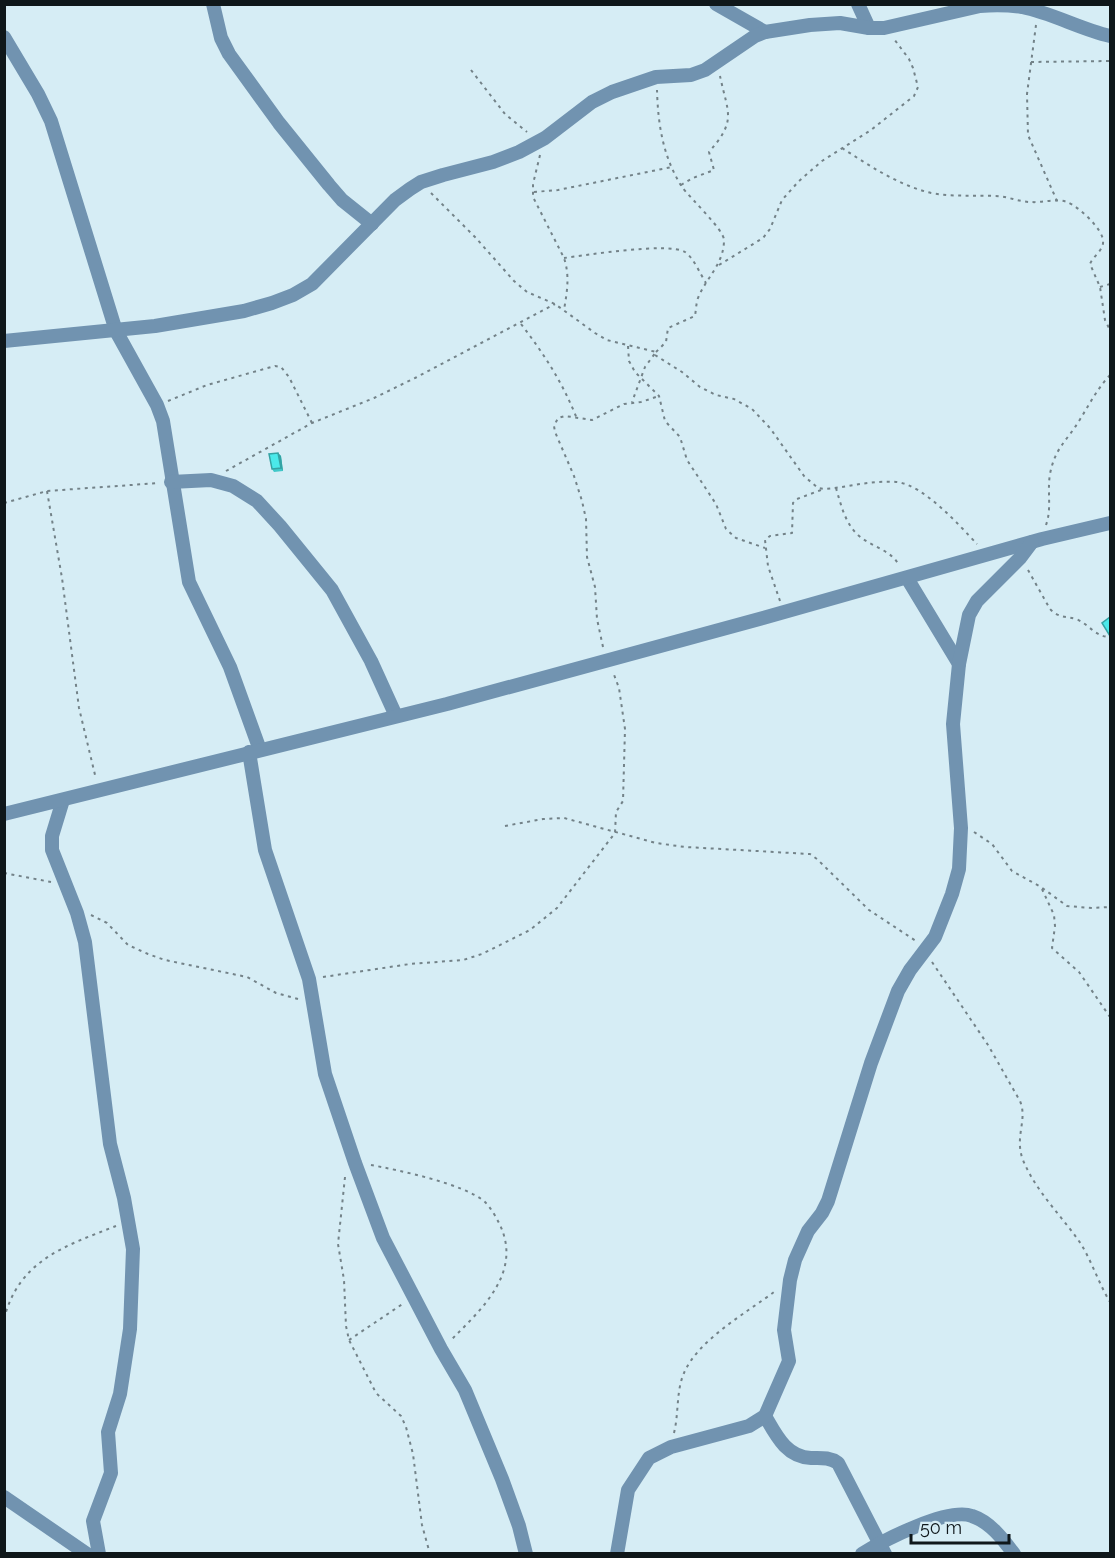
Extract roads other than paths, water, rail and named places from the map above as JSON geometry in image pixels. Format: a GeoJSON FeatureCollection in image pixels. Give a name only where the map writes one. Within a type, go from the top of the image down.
{"type":"FeatureCollection","features":[{"type":"Feature","properties":{"kind":"street"},"geometry":{"type":"LineString","coordinates":[[213,4],[220,38],[239,69],[329,185],[342,200],[372,224]]}},
{"type":"Feature","properties":{"kind":"street"},"geometry":{"type":"LineString","coordinates":[[716,4],[765,32]]}},
{"type":"Feature","properties":{"kind":"street"},"geometry":{"type":"LineString","coordinates":[[858,4],[869,28]]}},
{"type":"Feature","properties":{"kind":"street"},"geometry":{"type":"LineString","coordinates":[[4,341],[116,331],[244,311],[293,295],[312,284],[395,200],[421,182],[493,162],[519,152],[542,140],[592,102],[612,92],[656,77],[691,75],[718,62],[754,36],[765,32],[840,23],[884,28],[980,6],[1021,7],[1110,36]]}},
{"type":"Feature","properties":{"kind":"street"},"geometry":{"type":"LineString","coordinates":[[4,37],[33,85],[51,122],[116,331],[157,405],[167,441],[171,482],[189,582],[230,667],[255,751],[265,850],[309,979],[325,1074],[355,1162],[383,1238],[465,1390],[502,1479],[519,1526],[525,1554]]}},
{"type":"Feature","properties":{"kind":"street"},"geometry":{"type":"LineString","coordinates":[[171,482],[211,480],[233,486],[256,501],[280,526],[332,590],[353,627],[396,716]]}},
{"type":"Feature","properties":{"kind":"street"},"geometry":{"type":"LineString","coordinates":[[4,814],[396,716],[1110,523]]}},
{"type":"Feature","properties":{"kind":"street"},"geometry":{"type":"LineString","coordinates":[[617,1554],[628,1490],[649,1458],[670,1447],[749,1426],[765,1416],[789,1361],[784,1330],[790,1280],[801,1246],[828,1201],[871,1063],[898,991],[910,970],[935,937],[959,869],[961,828],[953,724],[959,664],[969,615],[977,601],[1037,541]]}},
{"type":"Feature","properties":{"kind":"street"},"geometry":{"type":"LineString","coordinates":[[905,579],[959,664]]}},
{"type":"Feature","properties":{"kind":"street"},"geometry":{"type":"LineString","coordinates":[[63,800],[52,836],[52,850],[77,913],[85,942],[110,1144],[124,1198],[133,1249],[130,1329],[120,1394],[108,1432],[111,1473],[93,1521],[99,1554]]}},
{"type":"Feature","properties":{"kind":"street"},"geometry":{"type":"LineString","coordinates":[[765,1416],[784,1446],[794,1455],[803,1458],[830,1458],[838,1463],[883,1548]]}},
{"type":"Feature","properties":{"kind":"street"},"geometry":{"type":"LineString","coordinates":[[4,1497],[87,1554]]}},
{"type":"Feature","properties":{"kind":"street"},"geometry":{"type":"LineString","coordinates":[[862,1554],[883,1548],[935,1520],[970,1515],[985,1522],[1014,1554]]}}]}
